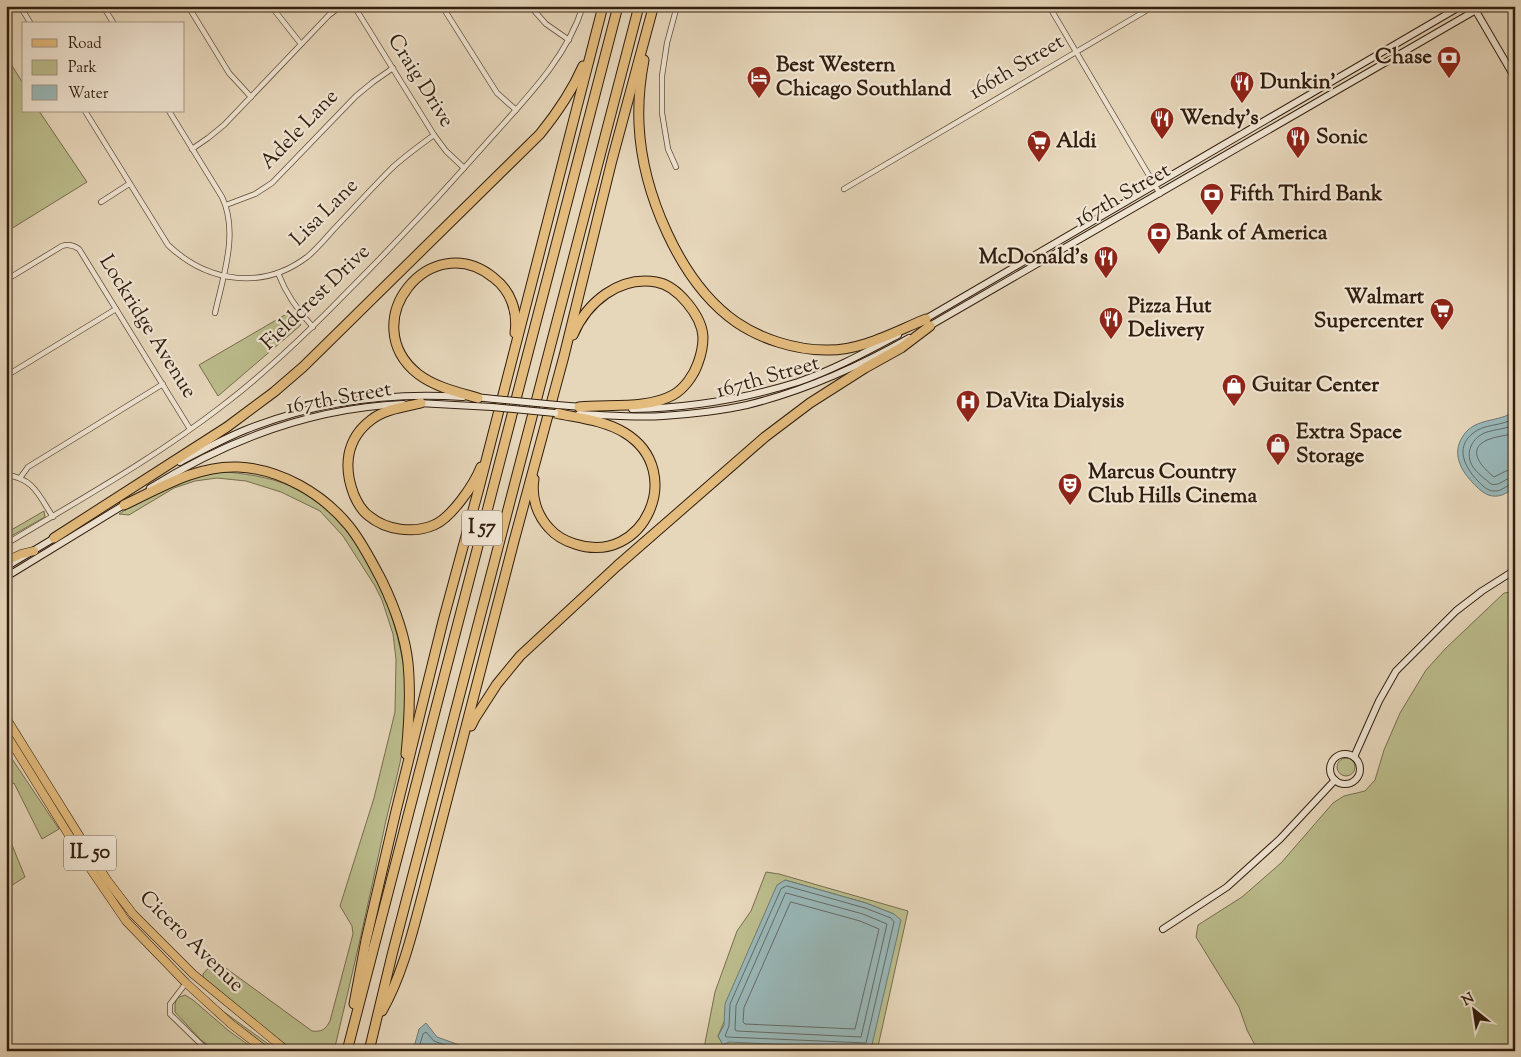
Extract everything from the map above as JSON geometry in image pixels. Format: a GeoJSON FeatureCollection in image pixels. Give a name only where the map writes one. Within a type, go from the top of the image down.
{"type":"FeatureCollection","features":[{"type":"Feature","properties":{"kind":"highway"},"geometry":{"type":"LineString","coordinates":[[346,1051],[366,940],[396,811],[603,6]]}},
{"type":"Feature","properties":{"kind":"highway","name":"I 57"},"geometry":{"type":"LineString","coordinates":[[346,1051],[618,6]]}},
{"type":"Feature","properties":{"kind":"highway","name":"I 57"},"geometry":{"type":"LineString","coordinates":[[368,1051],[639,6]]}},
{"type":"Feature","properties":{"kind":"highway"},"geometry":{"type":"LineString","coordinates":[[376,1019],[390,996],[408,945],[460,754],[538,448],[564,356],[612,160],[654,7]]}},
{"type":"Feature","properties":{"kind":"highway"},"geometry":{"type":"LineString","coordinates":[[654,7],[640,84],[639,124],[645,168],[656,205],[668,235],[697,282],[715,303],[737,322],[765,337],[790,346],[825,350],[850,349],[928,322]]}},
{"type":"Feature","properties":{"kind":"highway"},"geometry":{"type":"LineString","coordinates":[[54,538],[227,427],[274,392],[324,348],[540,134],[573,88],[595,35]]}},
{"type":"Feature","properties":{"kind":"highway"},"geometry":{"type":"LineString","coordinates":[[478,398],[431,383],[416,373],[402,356],[395,341],[394,321],[398,302],[411,283],[431,269],[440,265],[455,263],[474,267],[493,276],[506,291],[515,312],[516,324],[510,354],[512,362]]}},
{"type":"Feature","properties":{"kind":"highway"},"geometry":{"type":"LineString","coordinates":[[564,356],[576,328],[589,309],[600,297],[625,285],[639,282],[658,282],[674,291],[689,304],[698,320],[703,336],[701,356],[687,383],[674,394],[659,401],[580,407]]}},
{"type":"Feature","properties":{"kind":"highway"},"geometry":{"type":"LineString","coordinates":[[460,754],[475,718],[497,684],[520,656],[574,606],[765,437],[810,403],[900,348],[928,322]]}},
{"type":"Feature","properties":{"kind":"highway"},"geometry":{"type":"LineString","coordinates":[[421,403],[389,411],[372,420],[360,431],[350,448],[346,467],[352,492],[356,501],[367,515],[381,524],[401,530],[417,529],[434,525],[451,512],[464,496],[480,470],[492,436]]}},
{"type":"Feature","properties":{"kind":"highway"},"geometry":{"type":"LineString","coordinates":[[538,448],[539,458],[533,485],[535,503],[546,526],[560,538],[592,548],[606,546],[624,540],[644,522],[654,502],[655,482],[649,460],[640,446],[626,434],[608,425],[556,409]]}},
{"type":"Feature","properties":{"kind":"highway"},"geometry":{"type":"LineString","coordinates":[[124,505],[191,474],[212,469],[238,467],[279,475],[303,487],[327,504],[348,525],[368,553],[391,600],[402,632],[408,662],[410,706],[406,753],[396,811]]}},
{"type":"Feature","properties":{"kind":"main road","name":"167th Street"},"geometry":{"type":"LineString","coordinates":[[6,567],[165,469],[219,442],[280,418],[308,410],[362,399],[421,395],[494,399],[616,416],[661,416],[704,412],[746,405],[802,389],[866,361],[1154,184],[1461,6]]}},
{"type":"Feature","properties":{"kind":"main road","name":"167th Street"},"geometry":{"type":"LineString","coordinates":[[6,577],[169,476],[222,449],[282,425],[310,417],[363,406],[421,403],[556,409],[580,407],[615,409],[659,408],[702,404],[744,396],[798,382],[863,354],[928,322],[1160,194],[1474,8],[1483,6]]}},
{"type":"Feature","properties":{"kind":"main road"},"geometry":{"type":"LineString","coordinates":[[1474,8],[1515,78]]}},
{"type":"Feature","properties":{"kind":"main road"},"geometry":{"type":"LineString","coordinates":[[6,561],[20,554],[34,551]]}},
{"type":"Feature","properties":{"kind":"main road"},"geometry":{"type":"LineString","coordinates":[[1354,757],[1378,701],[1396,671],[1456,611],[1482,591],[1515,570]]}},
{"type":"Feature","properties":{"kind":"main road","name":"Cicero Avenue"},"geometry":{"type":"LineString","coordinates":[[6,718],[107,880],[133,914],[193,974],[287,1051]]}},
{"type":"Feature","properties":{"kind":"main road","name":"Cicero Avenue"},"geometry":{"type":"LineString","coordinates":[[6,734],[83,858],[122,915],[186,983],[231,1024],[266,1051]]}},
{"type":"Feature","properties":{"kind":"main road"},"geometry":{"type":"LineString","coordinates":[[1346,754],[1354,757],[1360,766],[1359,776],[1356,780],[1346,784],[1335,780],[1331,769],[1334,760],[1346,754]]}},
{"type":"Feature","properties":{"kind":"main road"},"geometry":{"type":"LineString","coordinates":[[1163,929],[1228,887],[1280,839],[1335,780]]}},
{"type":"Feature","properties":{"kind":"main road"},"geometry":{"type":"LineString","coordinates":[[186,983],[193,974]]}},
{"type":"Feature","properties":{"kind":"street"},"geometry":{"type":"LineString","coordinates":[[20,6],[30,22]]}},
{"type":"Feature","properties":{"kind":"street"},"geometry":{"type":"LineString","coordinates":[[103,6],[113,22]]}},
{"type":"Feature","properties":{"kind":"street"},"geometry":{"type":"LineString","coordinates":[[188,6],[229,73],[251,97]]}},
{"type":"Feature","properties":{"kind":"street"},"geometry":{"type":"LineString","coordinates":[[271,6],[301,44]]}},
{"type":"Feature","properties":{"kind":"street"},"geometry":{"type":"LineString","coordinates":[[192,149],[218,131],[329,15],[341,6]]}},
{"type":"Feature","properties":{"kind":"street","name":"Craig Drive"},"geometry":{"type":"LineString","coordinates":[[354,6],[434,135],[446,151],[464,168]]}},
{"type":"Feature","properties":{"kind":"street"},"geometry":{"type":"LineString","coordinates":[[442,6],[497,93],[516,110]]}},
{"type":"Feature","properties":{"kind":"street"},"geometry":{"type":"LineString","coordinates":[[530,6],[546,24],[569,40]]}},
{"type":"Feature","properties":{"kind":"street","name":"Fieldcrest Drive"},"geometry":{"type":"LineString","coordinates":[[6,544],[132,468],[190,429],[238,393],[313,327],[395,245],[516,110],[551,68],[569,40],[583,6]]}},
{"type":"Feature","properties":{"kind":"street"},"geometry":{"type":"LineString","coordinates":[[676,6],[667,43],[662,76],[662,113],[668,149],[676,166]]}},
{"type":"Feature","properties":{"kind":"street"},"geometry":{"type":"LineString","coordinates":[[1049,6],[1160,194]]}},
{"type":"Feature","properties":{"kind":"street","name":"166th Street"},"geometry":{"type":"LineString","coordinates":[[844,189],[1154,6]]}},
{"type":"Feature","properties":{"kind":"street","name":"Adele Lane"},"geometry":{"type":"LineString","coordinates":[[226,205],[255,194],[272,184],[356,96],[393,68]]}},
{"type":"Feature","properties":{"kind":"street","name":"Lisa Lane"},"geometry":{"type":"LineString","coordinates":[[86,112],[168,244],[193,264],[207,271],[223,276],[253,278],[278,273],[308,256],[394,167],[434,135]]}},
{"type":"Feature","properties":{"kind":"street"},"geometry":{"type":"LineString","coordinates":[[170,112],[226,205],[231,232],[215,313]]}},
{"type":"Feature","properties":{"kind":"street"},"geometry":{"type":"LineString","coordinates":[[101,202],[129,184]]}},
{"type":"Feature","properties":{"kind":"street","name":"Lockridge Avenue"},"geometry":{"type":"LineString","coordinates":[[6,280],[55,250],[67,245],[74,245],[79,248],[190,429]]}},
{"type":"Feature","properties":{"kind":"street"},"geometry":{"type":"LineString","coordinates":[[278,273],[290,299],[313,327]]}},
{"type":"Feature","properties":{"kind":"street"},"geometry":{"type":"LineString","coordinates":[[6,376],[116,309]]}},
{"type":"Feature","properties":{"kind":"street"},"geometry":{"type":"LineString","coordinates":[[20,478],[28,466],[163,384]]}},
{"type":"Feature","properties":{"kind":"street"},"geometry":{"type":"LineString","coordinates":[[6,475],[20,478],[31,484],[53,516]]}},
{"type":"Feature","properties":{"kind":"street"},"geometry":{"type":"LineString","coordinates":[[186,983],[170,1004],[170,1014],[208,1051]]}},
{"type":"Feature","properties":{"kind":"green space"},"geometry":{"type":"Polygon","coordinates":[[[6,56],[22,82],[22,112],[40,112],[87,182],[6,232],[6,56]]]}},
{"type":"Feature","properties":{"kind":"green space"},"geometry":{"type":"Polygon","coordinates":[[[290,312],[301,325],[218,396],[199,365],[290,312]]]}},
{"type":"Feature","properties":{"kind":"green space"},"geometry":{"type":"Polygon","coordinates":[[[228,472],[265,478],[283,483],[300,491],[324,507],[345,529],[363,554],[378,583],[399,643],[405,673],[407,717],[403,748],[334,1051],[294,1051],[232,1005],[203,979],[203,974],[211,965],[223,966],[312,1031],[323,1030],[330,1021],[353,934],[352,926],[340,906],[374,798],[395,712],[396,659],[393,634],[382,600],[375,586],[343,536],[320,511],[281,492],[246,481],[217,478],[195,481],[174,488],[129,515],[119,514],[169,485],[203,473],[228,472]]]}},
{"type":"Feature","properties":{"kind":"green space"},"geometry":{"type":"Polygon","coordinates":[[[44,511],[45,517],[6,539],[6,533],[44,511]]]}},
{"type":"Feature","properties":{"kind":"green space"},"geometry":{"type":"Polygon","coordinates":[[[1513,592],[1515,601],[1515,1051],[1258,1051],[1247,1030],[1239,1007],[1196,937],[1198,925],[1242,897],[1281,863],[1333,803],[1344,796],[1365,791],[1375,780],[1384,750],[1400,713],[1426,670],[1446,648],[1504,593],[1513,592]]]}},
{"type":"Feature","properties":{"kind":"green space"},"geometry":{"type":"Polygon","coordinates":[[[6,750],[59,829],[42,839],[14,783],[6,788],[6,750]]]}},
{"type":"Feature","properties":{"kind":"green space"},"geometry":{"type":"Polygon","coordinates":[[[1346,758],[1352,761],[1355,767],[1352,773],[1346,776],[1340,773],[1337,767],[1340,761],[1346,758]]]}},
{"type":"Feature","properties":{"kind":"green space"},"geometry":{"type":"Polygon","coordinates":[[[6,830],[25,877],[6,889],[6,830]]]}},
{"type":"Feature","properties":{"kind":"green space"},"geometry":{"type":"Polygon","coordinates":[[[766,872],[779,874],[908,911],[877,1051],[707,1051],[705,1043],[715,992],[737,931],[751,911],[766,872]],[[785,880],[718,1036],[723,1045],[894,914],[866,903],[785,880]]]}},
{"type":"Feature","properties":{"kind":"green space"},"geometry":{"type":"Polygon","coordinates":[[[185,995],[257,1051],[216,1051],[201,1040],[175,1012],[177,998],[185,995]]]}},
{"type":"Feature","properties":{"kind":"green space"},"geometry":{"type":"Polygon","coordinates":[[[224,1012],[278,1051],[272,1051],[224,1012]]]}},
{"type":"Feature","properties":{"kind":"water"},"geometry":{"type":"Polygon","coordinates":[[[1515,411],[1515,487],[1507,493],[1495,496],[1489,495],[1477,487],[1463,470],[1458,457],[1459,443],[1468,430],[1474,426],[1509,415],[1515,411]]]}},
{"type":"Feature","properties":{"kind":"water"},"geometry":{"type":"Polygon","coordinates":[[[785,880],[866,903],[894,914],[901,920],[871,1049],[729,1042],[723,1045],[718,1036],[724,1025],[725,1004],[777,885],[785,880]]]}},
{"type":"Feature","properties":{"kind":"water"},"geometry":{"type":"Polygon","coordinates":[[[426,1023],[437,1037],[476,1051],[413,1051],[419,1029],[426,1023]]]}},
{"type":"Feature","properties":{"kind":"place","name":"Chase"},"geometry":{"type":"Point","coordinates":[1449,79]}},
{"type":"Feature","properties":{"kind":"place","name":"Best Western Chicago Southland"},"geometry":{"type":"Point","coordinates":[759,99]}},
{"type":"Feature","properties":{"kind":"place","name":"Dunkin'"},"geometry":{"type":"Point","coordinates":[1242,104]}},
{"type":"Feature","properties":{"kind":"place","name":"Wendy's"},"geometry":{"type":"Point","coordinates":[1162,140]}},
{"type":"Feature","properties":{"kind":"place","name":"Sonic"},"geometry":{"type":"Point","coordinates":[1298,159]}},
{"type":"Feature","properties":{"kind":"place","name":"Aldi"},"geometry":{"type":"Point","coordinates":[1039,163]}},
{"type":"Feature","properties":{"kind":"place","name":"Fifth Third Bank"},"geometry":{"type":"Point","coordinates":[1212,216]}},
{"type":"Feature","properties":{"kind":"place","name":"Bank of America"},"geometry":{"type":"Point","coordinates":[1159,255]}},
{"type":"Feature","properties":{"kind":"place","name":"McDonald's"},"geometry":{"type":"Point","coordinates":[1106,279]}},
{"type":"Feature","properties":{"kind":"place","name":"Walmart Supercenter"},"geometry":{"type":"Point","coordinates":[1442,331]}},
{"type":"Feature","properties":{"kind":"place","name":"Pizza Hut Delivery"},"geometry":{"type":"Point","coordinates":[1111,340]}},
{"type":"Feature","properties":{"kind":"place","name":"Guitar Center"},"geometry":{"type":"Point","coordinates":[1234,407]}},
{"type":"Feature","properties":{"kind":"place","name":"DaVita Dialysis"},"geometry":{"type":"Point","coordinates":[968,423]}},
{"type":"Feature","properties":{"kind":"place","name":"Extra Space Storage"},"geometry":{"type":"Point","coordinates":[1278,466]}},
{"type":"Feature","properties":{"kind":"place","name":"Marcus Country Club Hills Cinema"},"geometry":{"type":"Point","coordinates":[1070,506]}}]}
